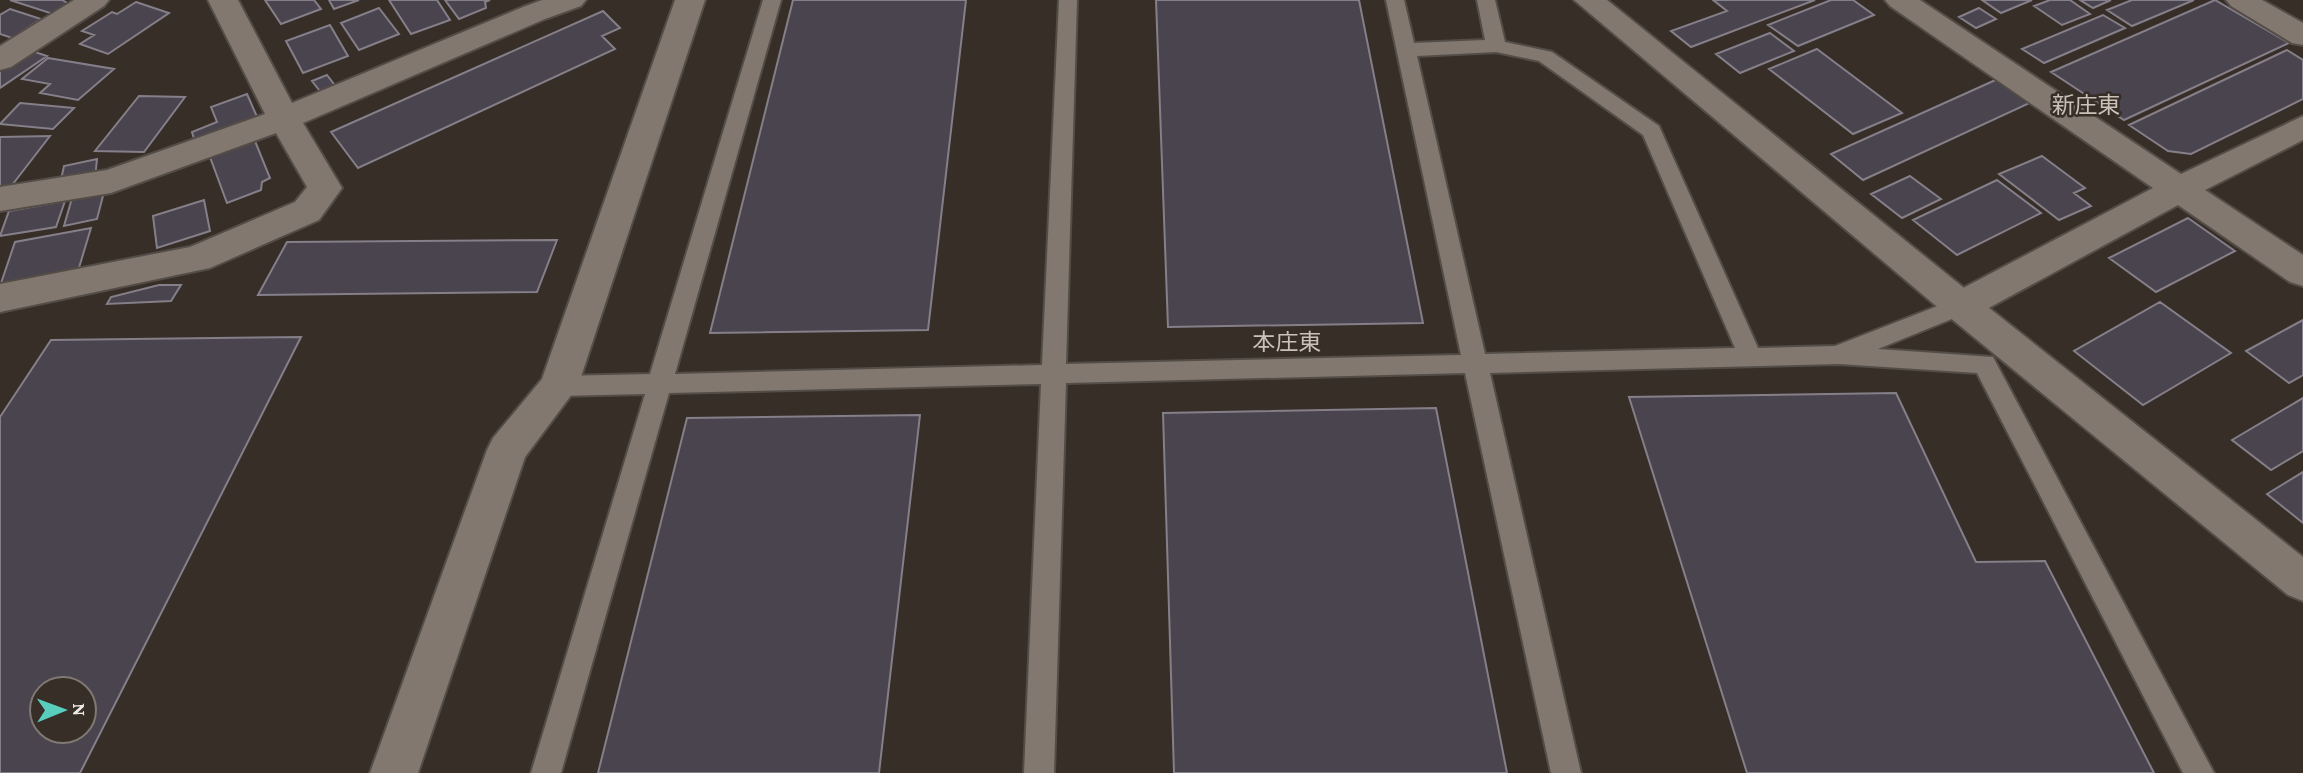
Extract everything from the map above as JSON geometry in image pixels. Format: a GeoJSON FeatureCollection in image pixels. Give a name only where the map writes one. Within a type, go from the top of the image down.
{"type":"FeatureCollection","features":[{"type":"Feature","properties":{"kind":"street"},"geometry":{"type":"LineString","coordinates":[[0,60],[94,0]]}},
{"type":"Feature","properties":{"kind":"street"},"geometry":{"type":"LineString","coordinates":[[0,298],[197,259],[307,211],[325,188],[284,120],[223,0]]}},
{"type":"Feature","properties":{"kind":"street"},"geometry":{"type":"LineString","coordinates":[[0,199],[111,181],[284,120],[529,6],[571,0]]}},
{"type":"Feature","properties":{"kind":"street"},"geometry":{"type":"LineString","coordinates":[[394,773],[507,450],[559,386],[690,0]]}},
{"type":"Feature","properties":{"kind":"street"},"geometry":{"type":"LineString","coordinates":[[1590,0],[1961,306],[2303,582]]}},
{"type":"Feature","properties":{"kind":"street"},"geometry":{"type":"LineString","coordinates":[[1900,0],[2303,273]]}},
{"type":"Feature","properties":{"kind":"street"},"geometry":{"type":"LineString","coordinates":[[2241,0],[2303,36]]}},
{"type":"Feature","properties":{"kind":"street"},"geometry":{"type":"LineString","coordinates":[[1961,306],[2179,189],[2303,127]]}},
{"type":"Feature","properties":{"kind":"lane"},"geometry":{"type":"LineString","coordinates":[[546,773],[772,0]]}},
{"type":"Feature","properties":{"kind":"lane"},"geometry":{"type":"LineString","coordinates":[[1038,773],[1068,0]]}},
{"type":"Feature","properties":{"kind":"lane"},"geometry":{"type":"LineString","coordinates":[[1395,0],[1566,773]]}},
{"type":"Feature","properties":{"kind":"lane"},"geometry":{"type":"LineString","coordinates":[[1486,0],[1496,46]]}},
{"type":"Feature","properties":{"kind":"lane"},"geometry":{"type":"LineString","coordinates":[[1405,50],[1496,46],[1545,56],[1652,131],[1751,358]]}},
{"type":"Feature","properties":{"kind":"lane"},"geometry":{"type":"LineString","coordinates":[[1837,355],[1961,306]]}},
{"type":"Feature","properties":{"kind":"lane"},"geometry":{"type":"LineString","coordinates":[[559,386],[1837,355],[1984,365],[2199,773]]}},
{"type":"Feature","properties":{"kind":"building"},"geometry":{"type":"Polygon","coordinates":[[[10,0],[62,0],[69,4],[53,14],[10,0]]]}},
{"type":"Feature","properties":{"kind":"building"},"geometry":{"type":"Polygon","coordinates":[[[265,0],[314,0],[321,9],[281,24],[265,0]]]}},
{"type":"Feature","properties":{"kind":"building"},"geometry":{"type":"Polygon","coordinates":[[[329,0],[359,0],[334,9],[329,0]]]}},
{"type":"Feature","properties":{"kind":"building"},"geometry":{"type":"Polygon","coordinates":[[[389,0],[437,0],[450,20],[411,34],[389,0]]]}},
{"type":"Feature","properties":{"kind":"building"},"geometry":{"type":"Polygon","coordinates":[[[445,0],[490,0],[485,2],[486,8],[459,19],[445,0]]]}},
{"type":"Feature","properties":{"kind":"building"},"geometry":{"type":"Polygon","coordinates":[[[793,0],[966,0],[928,330],[710,333],[793,0]]]}},
{"type":"Feature","properties":{"kind":"building"},"geometry":{"type":"Polygon","coordinates":[[[1156,0],[1359,0],[1423,323],[1168,327],[1156,0]]]}},
{"type":"Feature","properties":{"kind":"building"},"geometry":{"type":"Polygon","coordinates":[[[1713,0],[1815,0],[1691,47],[1671,31],[1727,11],[1713,0]]]}},
{"type":"Feature","properties":{"kind":"building"},"geometry":{"type":"Polygon","coordinates":[[[1831,0],[1853,0],[1874,15],[1798,46],[1768,25],[1831,0]]]}},
{"type":"Feature","properties":{"kind":"building"},"geometry":{"type":"Polygon","coordinates":[[[1982,0],[2032,0],[2001,13],[1982,0]]]}},
{"type":"Feature","properties":{"kind":"building"},"geometry":{"type":"Polygon","coordinates":[[[2050,0],[2070,0],[2090,14],[2062,25],[2034,6],[2050,0]]]}},
{"type":"Feature","properties":{"kind":"building"},"geometry":{"type":"Polygon","coordinates":[[[2080,0],[2111,0],[2093,8],[2080,0]]]}},
{"type":"Feature","properties":{"kind":"building"},"geometry":{"type":"Polygon","coordinates":[[[2132,0],[2194,0],[2132,26],[2107,10],[2132,0]]]}},
{"type":"Feature","properties":{"kind":"building"},"geometry":{"type":"Polygon","coordinates":[[[2215,0],[2289,43],[2124,120],[2051,72],[2215,0]]]}},
{"type":"Feature","properties":{"kind":"building"},"geometry":{"type":"Polygon","coordinates":[[[136,2],[169,13],[108,54],[80,44],[94,35],[82,31],[112,12],[117,14],[136,2]]]}},
{"type":"Feature","properties":{"kind":"building"},"geometry":{"type":"Polygon","coordinates":[[[379,8],[399,34],[359,50],[341,23],[379,8]]]}},
{"type":"Feature","properties":{"kind":"building"},"geometry":{"type":"Polygon","coordinates":[[[1979,8],[1996,19],[1976,28],[1959,17],[1979,8]]]}},
{"type":"Feature","properties":{"kind":"building"},"geometry":{"type":"Polygon","coordinates":[[[10,9],[41,19],[12,38],[0,34],[0,15],[10,9]]]}},
{"type":"Feature","properties":{"kind":"building"},"geometry":{"type":"Polygon","coordinates":[[[603,11],[620,28],[602,36],[615,49],[358,168],[331,132],[603,11]]]}},
{"type":"Feature","properties":{"kind":"building"},"geometry":{"type":"Polygon","coordinates":[[[2103,15],[2125,28],[2044,63],[2022,49],[2103,15]]]}},
{"type":"Feature","properties":{"kind":"building"},"geometry":{"type":"Polygon","coordinates":[[[330,25],[348,56],[303,73],[286,41],[330,25]]]}},
{"type":"Feature","properties":{"kind":"building"},"geometry":{"type":"Polygon","coordinates":[[[1770,33],[1794,51],[1740,73],[1716,54],[1770,33]]]}},
{"type":"Feature","properties":{"kind":"building"},"geometry":{"type":"Polygon","coordinates":[[[26,49],[47,56],[0,88],[0,67],[26,49]]]}},
{"type":"Feature","properties":{"kind":"building"},"geometry":{"type":"Polygon","coordinates":[[[1817,49],[1902,113],[1853,134],[1769,69],[1817,49]]]}},
{"type":"Feature","properties":{"kind":"building"},"geometry":{"type":"Polygon","coordinates":[[[2287,50],[2303,60],[2303,99],[2191,154],[2168,151],[2129,125],[2287,50]]]}},
{"type":"Feature","properties":{"kind":"building"},"geometry":{"type":"Polygon","coordinates":[[[48,58],[114,69],[78,100],[40,93],[50,84],[22,79],[48,58]]]}},
{"type":"Feature","properties":{"kind":"building"},"geometry":{"type":"Polygon","coordinates":[[[327,75],[337,88],[323,95],[312,81],[327,75]]]}},
{"type":"Feature","properties":{"kind":"building"},"geometry":{"type":"Polygon","coordinates":[[[2000,78],[2034,101],[1863,180],[1831,154],[2000,78]]]}},
{"type":"Feature","properties":{"kind":"building"},"geometry":{"type":"Polygon","coordinates":[[[247,94],[258,119],[195,142],[192,132],[217,122],[211,107],[247,94]]]}},
{"type":"Feature","properties":{"kind":"building"},"geometry":{"type":"Polygon","coordinates":[[[139,96],[185,97],[144,152],[95,151],[139,96]]]}},
{"type":"Feature","properties":{"kind":"building"},"geometry":{"type":"Polygon","coordinates":[[[20,103],[74,108],[53,129],[0,124],[20,103]]]}},
{"type":"Feature","properties":{"kind":"building"},"geometry":{"type":"Polygon","coordinates":[[[50,136],[9,189],[0,189],[0,137],[50,136]]]}},
{"type":"Feature","properties":{"kind":"building"},"geometry":{"type":"Polygon","coordinates":[[[255,141],[270,178],[262,182],[261,190],[227,203],[210,157],[255,141]]]}},
{"type":"Feature","properties":{"kind":"building"},"geometry":{"type":"Polygon","coordinates":[[[2042,156],[2085,188],[2074,193],[2091,206],[2059,220],[1999,174],[2042,156]]]}},
{"type":"Feature","properties":{"kind":"building"},"geometry":{"type":"Polygon","coordinates":[[[97,159],[95,178],[60,184],[64,166],[97,159]]]}},
{"type":"Feature","properties":{"kind":"building"},"geometry":{"type":"Polygon","coordinates":[[[1910,176],[1941,199],[1902,218],[1871,194],[1910,176]]]}},
{"type":"Feature","properties":{"kind":"building"},"geometry":{"type":"Polygon","coordinates":[[[1997,180],[2041,213],[1957,255],[1913,220],[1997,180]]]}},
{"type":"Feature","properties":{"kind":"building"},"geometry":{"type":"Polygon","coordinates":[[[104,192],[97,219],[64,226],[72,198],[104,192]]]}},
{"type":"Feature","properties":{"kind":"building"},"geometry":{"type":"Polygon","coordinates":[[[204,200],[210,231],[157,248],[153,216],[204,200]]]}},
{"type":"Feature","properties":{"kind":"building"},"geometry":{"type":"Polygon","coordinates":[[[65,201],[56,227],[0,236],[9,211],[65,201]]]}},
{"type":"Feature","properties":{"kind":"building"},"geometry":{"type":"Polygon","coordinates":[[[2188,218],[2235,251],[2156,292],[2109,258],[2188,218]]]}},
{"type":"Feature","properties":{"kind":"building"},"geometry":{"type":"Polygon","coordinates":[[[91,228],[78,271],[0,286],[15,242],[91,228]]]}},
{"type":"Feature","properties":{"kind":"building"},"geometry":{"type":"Polygon","coordinates":[[[557,240],[537,292],[258,295],[287,242],[557,240]]]}},
{"type":"Feature","properties":{"kind":"building"},"geometry":{"type":"Polygon","coordinates":[[[159,285],[181,285],[171,301],[107,304],[111,297],[159,285]]]}},
{"type":"Feature","properties":{"kind":"building"},"geometry":{"type":"Polygon","coordinates":[[[2160,302],[2231,353],[2143,405],[2074,351],[2160,302]]]}},
{"type":"Feature","properties":{"kind":"building"},"geometry":{"type":"Polygon","coordinates":[[[2303,320],[2303,375],[2289,383],[2246,351],[2303,320]]]}},
{"type":"Feature","properties":{"kind":"building"},"geometry":{"type":"Polygon","coordinates":[[[301,337],[98,737],[98,675],[28,675],[28,745],[94,745],[80,773],[0,773],[0,417],[51,340],[301,337]]]}},
{"type":"Feature","properties":{"kind":"building"},"geometry":{"type":"Polygon","coordinates":[[[1896,393],[1976,562],[2045,561],[2154,773],[1747,773],[1629,397],[1896,393]]]}},
{"type":"Feature","properties":{"kind":"building"},"geometry":{"type":"Polygon","coordinates":[[[2303,398],[2303,451],[2271,470],[2232,440],[2303,398]]]}},
{"type":"Feature","properties":{"kind":"building"},"geometry":{"type":"Polygon","coordinates":[[[1436,408],[1507,773],[1174,773],[1163,413],[1436,408]]]}},
{"type":"Feature","properties":{"kind":"building"},"geometry":{"type":"Polygon","coordinates":[[[920,415],[879,773],[598,773],[687,418],[920,415]]]}},
{"type":"Feature","properties":{"kind":"building"},"geometry":{"type":"Polygon","coordinates":[[[2303,472],[2303,523],[2267,494],[2303,472]]]}},
{"type":"Feature","properties":{"kind":"district","name":"新庄東"},"geometry":{"type":"Point","coordinates":[2086,105]}},
{"type":"Feature","properties":{"kind":"district","name":"本庄東"},"geometry":{"type":"Point","coordinates":[1287,342]}}]}
